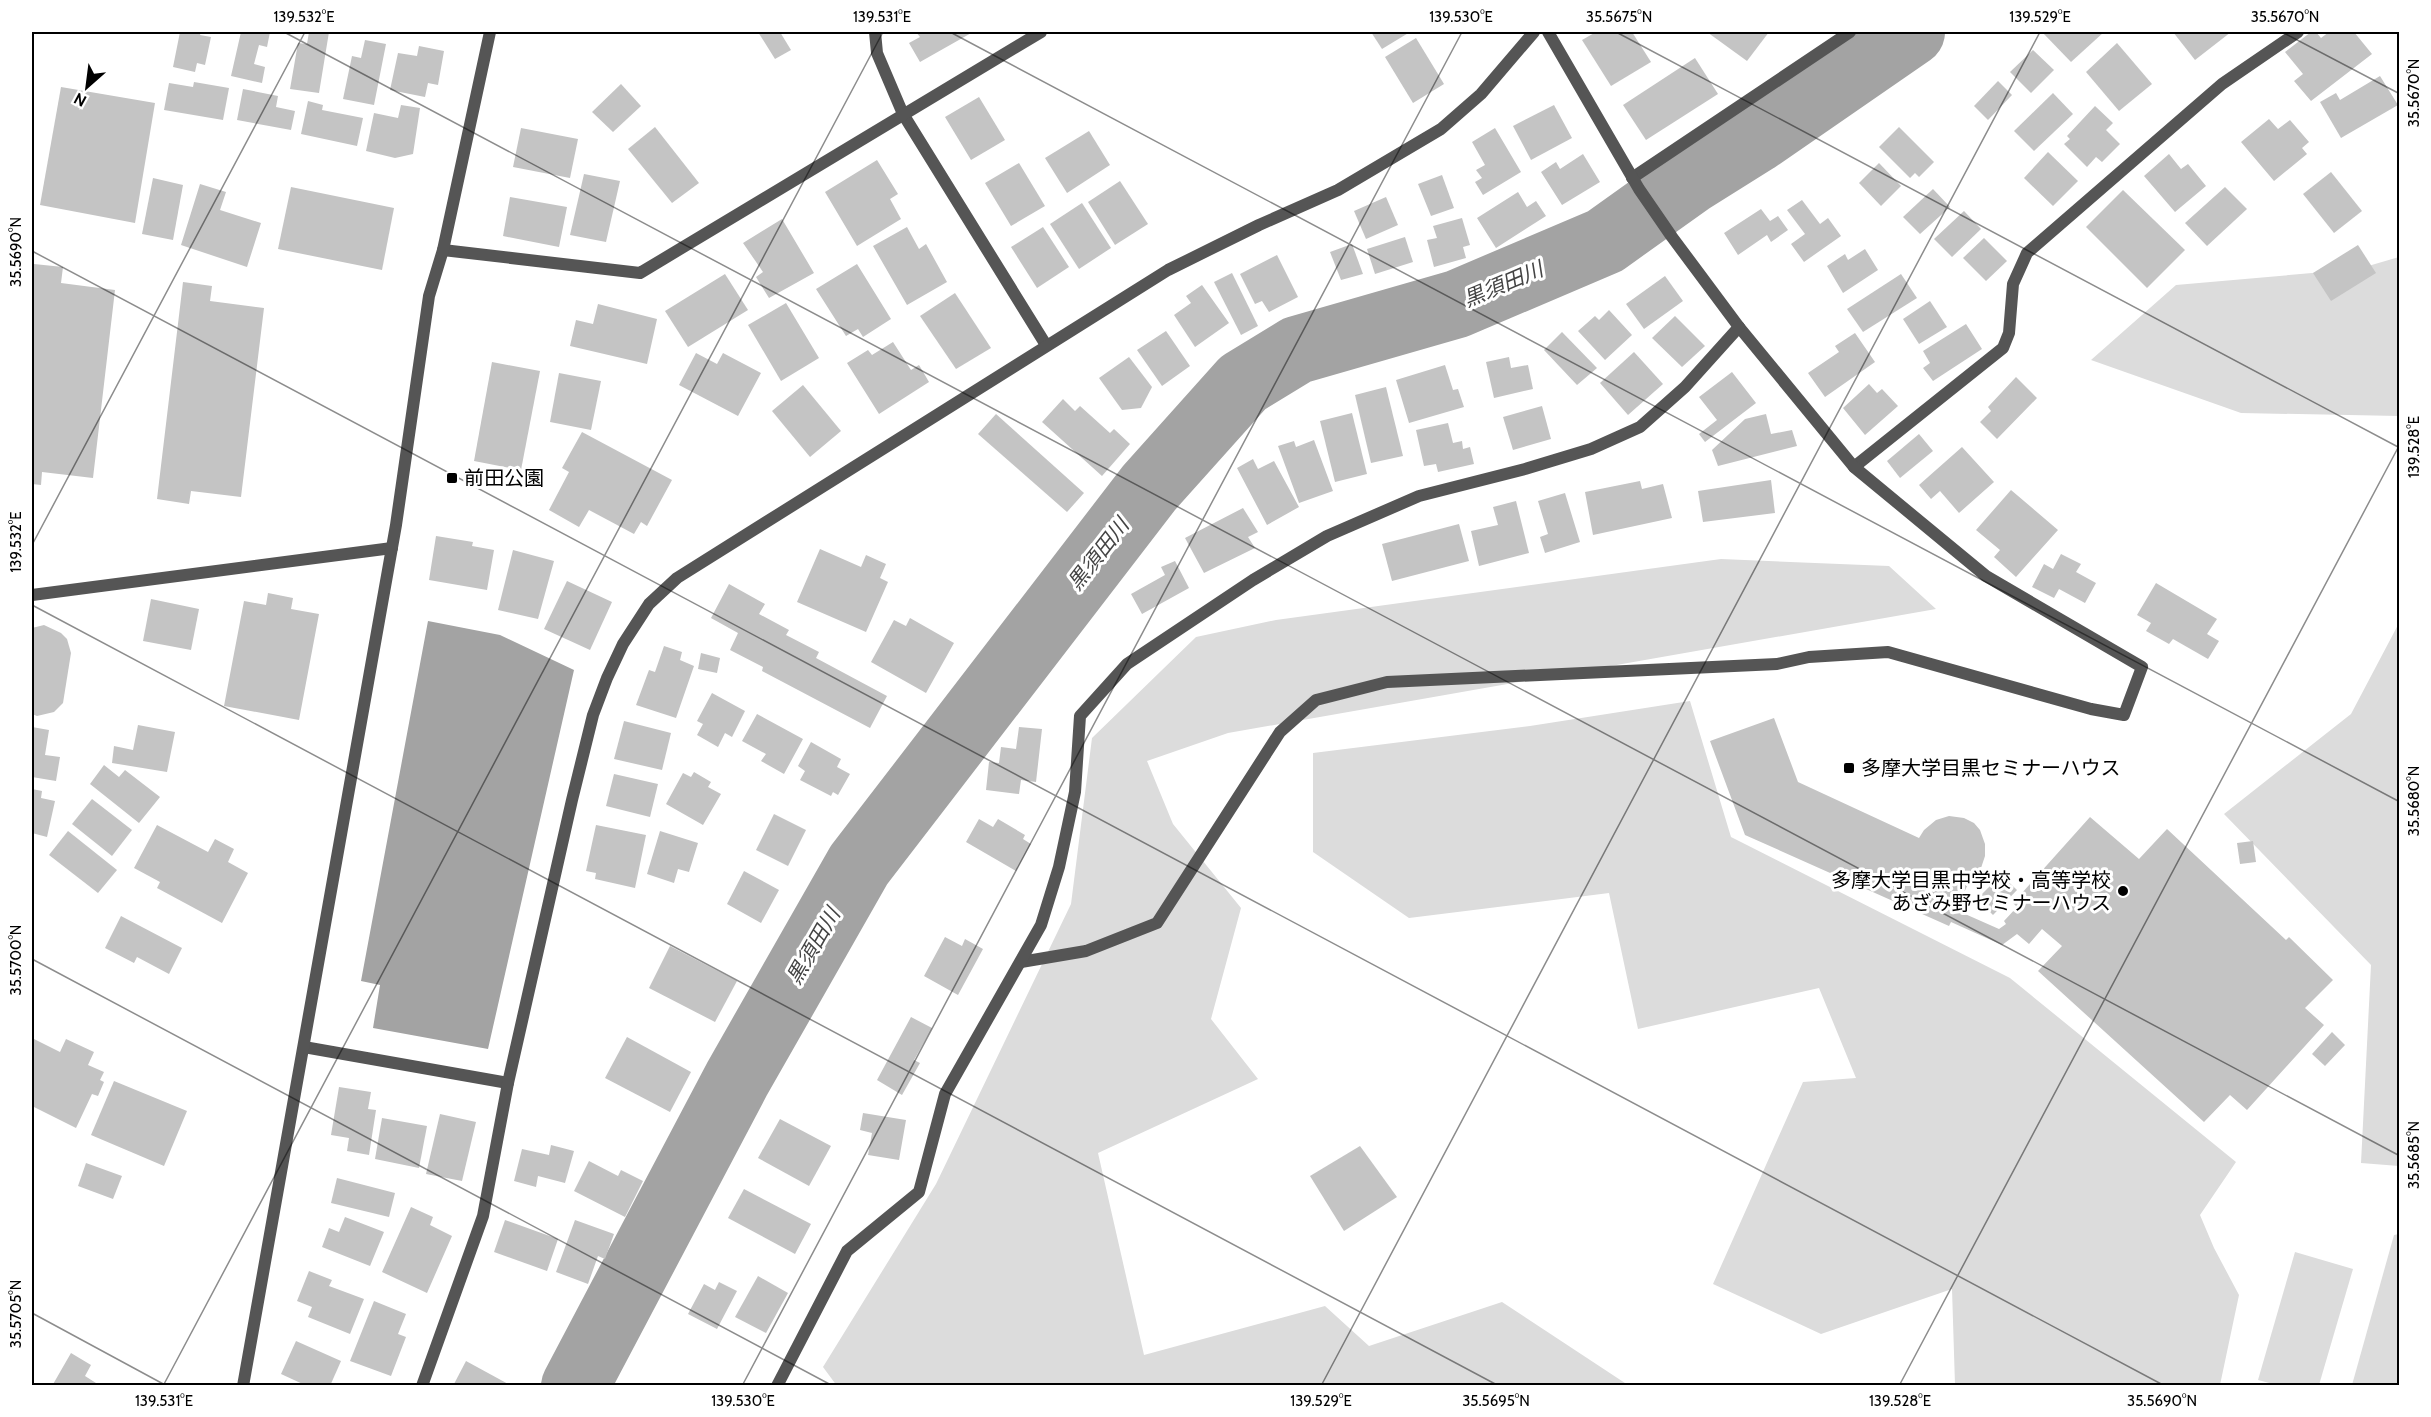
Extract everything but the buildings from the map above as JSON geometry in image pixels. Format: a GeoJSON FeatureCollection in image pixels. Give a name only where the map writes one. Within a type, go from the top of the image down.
{"type":"FeatureCollection","features":[{"type":"Feature","properties":{"kind":"street"},"geometry":{"type":"LineString","coordinates":[[243,1386],[392,548],[429,296],[443,250],[490,32]]}},
{"type":"Feature","properties":{"kind":"street"},"geometry":{"type":"LineString","coordinates":[[875,32],[877,53],[903,114],[1046,345]]}},
{"type":"Feature","properties":{"kind":"street"},"geometry":{"type":"LineString","coordinates":[[443,250],[640,273],[1041,32]]}},
{"type":"Feature","properties":{"kind":"street"},"geometry":{"type":"LineString","coordinates":[[422,1386],[483,1216],[508,1083],[593,715],[623,645],[649,604],[677,578],[1167,270],[1258,225],[1338,190],[1440,129],[1481,93],[1534,32]]}},
{"type":"Feature","properties":{"kind":"street"},"geometry":{"type":"LineString","coordinates":[[1021,962],[1086,951],[1157,923],[1280,732],[1316,700],[1387,682],[1777,664],[1809,657],[1888,652],[2091,709],[2124,715],[2142,667],[1986,576],[1854,467],[1739,327],[1672,237],[1632,178],[1548,32]]}},
{"type":"Feature","properties":{"kind":"street"},"geometry":{"type":"LineString","coordinates":[[1632,178],[1850,32]]}},
{"type":"Feature","properties":{"kind":"street"},"geometry":{"type":"LineString","coordinates":[[1854,467],[2003,348],[2009,333],[2013,284],[2027,253],[2222,84],[2298,32]]}},
{"type":"Feature","properties":{"kind":"street"},"geometry":{"type":"LineString","coordinates":[[777,1386],[847,1251],[918,1192],[945,1094],[1041,925],[1059,867],[1074,792],[1080,716],[1127,664],[1253,580],[1327,536],[1419,496],[1525,469],[1591,449],[1640,428],[1685,387],[1739,327]]}},
{"type":"Feature","properties":{"kind":"street"},"geometry":{"type":"LineString","coordinates":[[32,595],[392,548]]}},
{"type":"Feature","properties":{"kind":"street"},"geometry":{"type":"LineString","coordinates":[[304,1047],[508,1083]]}},
{"type":"Feature","properties":{"kind":"shaded area"},"geometry":{"type":"Polygon","coordinates":[[[2399,257],[2399,416],[2241,413],[2091,360],[2176,285],[2358,269],[2399,257]]]}},
{"type":"Feature","properties":{"kind":"shaded area"},"geometry":{"type":"Polygon","coordinates":[[[1721,559],[1889,566],[1936,609],[1228,733],[1147,761],[1173,824],[1241,908],[1211,1019],[1258,1079],[1098,1153],[1144,1355],[1325,1306],[1369,1346],[1502,1302],[1628,1385],[837,1386],[823,1367],[936,1184],[1071,904],[1092,738],[1196,637],[1276,620],[1721,559]]]}},
{"type":"Feature","properties":{"kind":"shaded area"},"geometry":{"type":"Polygon","coordinates":[[[428,621],[500,635],[574,670],[488,1049],[373,1028],[380,985],[361,981],[428,621]]]}},
{"type":"Feature","properties":{"kind":"shaded area"},"geometry":{"type":"Polygon","coordinates":[[[2399,623],[2399,1166],[2361,1163],[2371,965],[2224,814],[2351,714],[2399,623]]]}},
{"type":"Feature","properties":{"kind":"shaded area"},"geometry":{"type":"Polygon","coordinates":[[[1690,701],[1731,837],[2010,978],[2236,1162],[2200,1215],[2214,1248],[2239,1295],[2220,1385],[1955,1385],[1952,1289],[1821,1334],[1713,1284],[1803,1082],[1856,1078],[1819,988],[1638,1029],[1609,893],[1409,918],[1313,852],[1313,753],[1530,726],[1690,701]]]}},
{"type":"Feature","properties":{"kind":"shaded area"},"geometry":{"type":"Polygon","coordinates":[[[2399,1234],[2399,1385],[2352,1385],[2394,1235],[2399,1234]]]}},
{"type":"Feature","properties":{"kind":"shaded area"},"geometry":{"type":"Polygon","coordinates":[[[2295,1252],[2353,1269],[2319,1385],[2277,1385],[2258,1380],[2295,1252]]]}},
{"type":"Feature","properties":{"kind":"waterway","name":"黒須田川"},"geometry":{"type":"LineString","coordinates":[[575,1386],[737,1079],[859,865],[1149,488],[1243,383],[1297,350],[1457,304],[1605,241],[1689,181],[1756,139],[1911,32]]}},
{"type":"Feature","properties":{"kind":"place","name":"前田公園"},"geometry":{"type":"Point","coordinates":[452,478]}},
{"type":"Feature","properties":{"kind":"place","name":"多摩大学目黒セミナーハウス"},"geometry":{"type":"Point","coordinates":[1849,768]}},
{"type":"Feature","properties":{"kind":"place","name":"多摩大学目黒中学校・高等学校 あざみ野セミナーハウス"},"geometry":{"type":"Point","coordinates":[2123,891]}}]}
